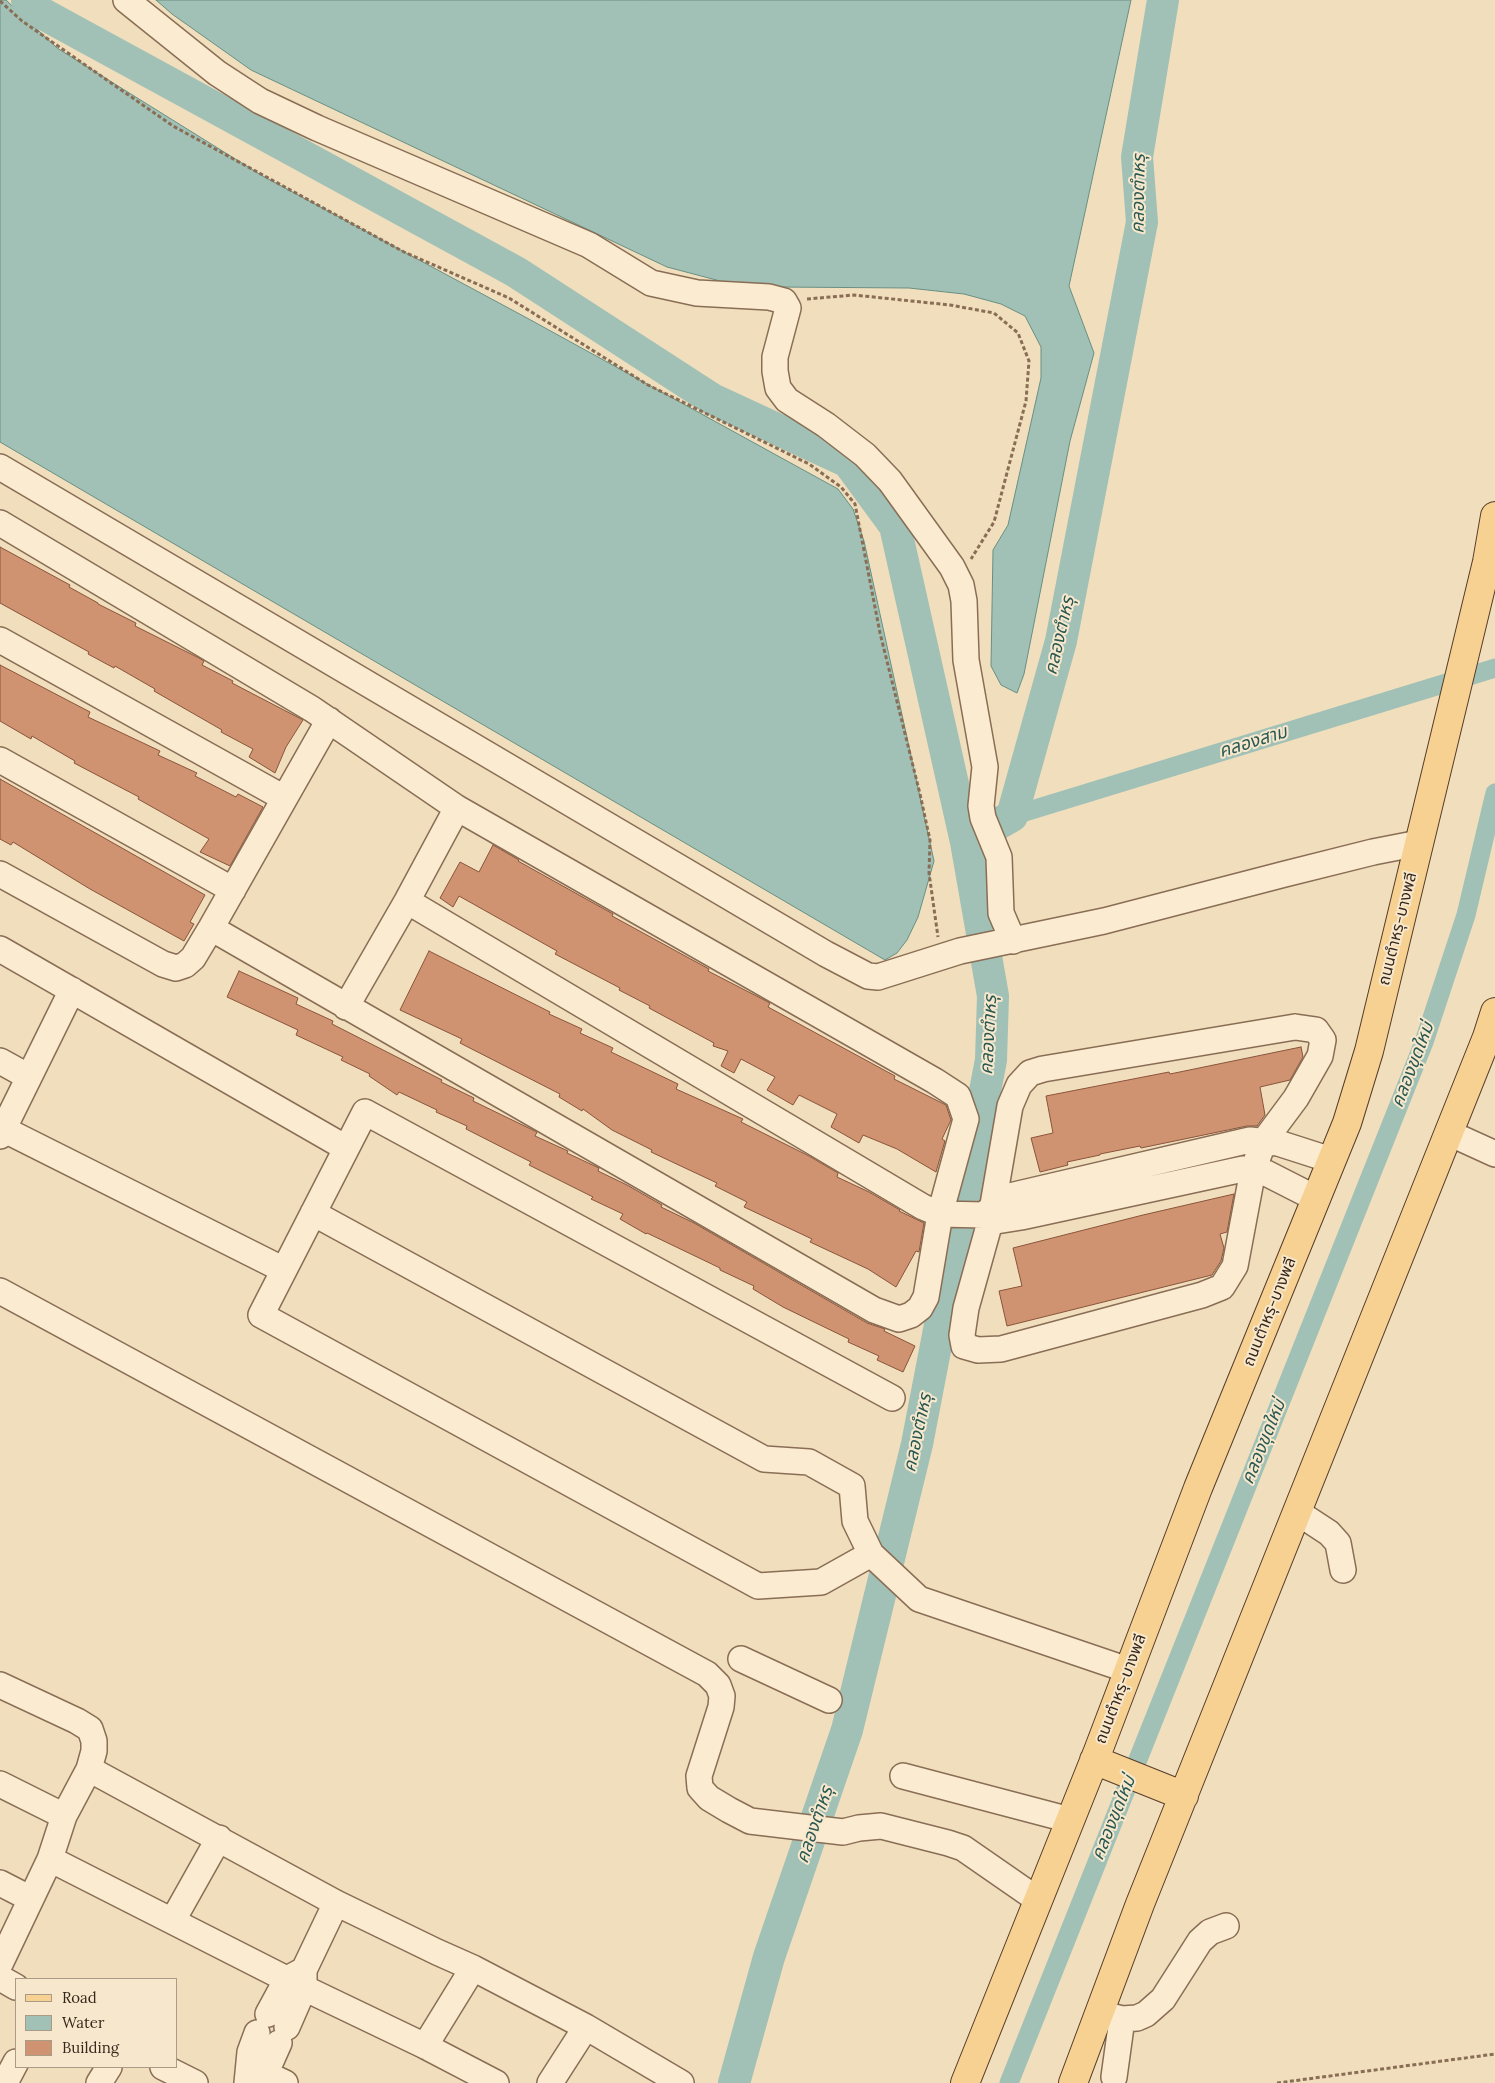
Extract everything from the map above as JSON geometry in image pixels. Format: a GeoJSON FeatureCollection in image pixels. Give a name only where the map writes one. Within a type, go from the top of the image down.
{"type":"FeatureCollection","features":[{"type":"Feature","properties":{"kind":"main road","name":"ถนนตำหรุ-บางพลี"},"geometry":{"type":"LineString","coordinates":[[965,2083],[1070,1820],[1105,1765],[1128,1670],[1198,1488],[1267,1323],[1315,1198],[1346,1124],[1369,1050],[1487,562],[1495,516]]}},
{"type":"Feature","properties":{"kind":"main road"},"geometry":{"type":"LineString","coordinates":[[1073,2083],[1111,2016],[1140,1904],[1173,1791],[1297,1512],[1488,1037],[1495,1012]]}},
{"type":"Feature","properties":{"kind":"main road"},"geometry":{"type":"LineString","coordinates":[[1105,1765],[1173,1791]]}},
{"type":"Feature","properties":{"kind":"street"},"geometry":{"type":"LineString","coordinates":[[126,0],[217,73],[260,100],[316,128],[589,245],[651,283],[697,293],[769,297],[784,301],[788,308],[775,357],[778,388],[786,400],[826,425],[865,455],[890,481],[958,578],[964,600],[966,660],[985,767],[981,806],[983,818],[999,857],[1001,913],[993,945]]}},
{"type":"Feature","properties":{"kind":"street"},"geometry":{"type":"LineString","coordinates":[[0,467],[826,954],[868,976],[878,977],[993,945],[1104,921],[1373,852],[1419,843]]}},
{"type":"Feature","properties":{"kind":"street"},"geometry":{"type":"LineString","coordinates":[[0,523],[329,720],[457,808],[958,1096],[966,1119],[973,1214],[966,1308],[962,1335],[964,1346],[978,1350],[1002,1349],[1202,1295],[1222,1287],[1235,1266],[1253,1170],[1264,1141],[1296,1098],[1320,1056],[1323,1040],[1316,1030],[1295,1027],[1043,1069],[1030,1074],[1019,1085],[1010,1106],[973,1214],[920,1308],[912,1315],[899,1319],[874,1310],[211,928]]}},
{"type":"Feature","properties":{"kind":"street"},"geometry":{"type":"LineString","coordinates":[[0,640],[284,798]]}},
{"type":"Feature","properties":{"kind":"street"},"geometry":{"type":"LineString","coordinates":[[0,874],[163,964],[176,968],[186,965],[193,958],[211,928],[329,720]]}},
{"type":"Feature","properties":{"kind":"street"},"geometry":{"type":"LineString","coordinates":[[0,760],[233,890]]}},
{"type":"Feature","properties":{"kind":"street"},"geometry":{"type":"LineString","coordinates":[[346,1007],[407,902],[457,808]]}},
{"type":"Feature","properties":{"kind":"street"},"geometry":{"type":"LineString","coordinates":[[407,902],[922,1207],[973,1214],[1021,1217],[1243,1169],[1266,1174],[1315,1198]]}},
{"type":"Feature","properties":{"kind":"street"},"geometry":{"type":"LineString","coordinates":[[0,950],[346,1148]]}},
{"type":"Feature","properties":{"kind":"street"},"geometry":{"type":"LineString","coordinates":[[72,990],[2,1132],[284,1270]]}},
{"type":"Feature","properties":{"kind":"street"},"geometry":{"type":"LineString","coordinates":[[0,1061],[29,1077]]}},
{"type":"Feature","properties":{"kind":"street"},"geometry":{"type":"LineString","coordinates":[[871,1554],[821,1582],[758,1586],[261,1315],[365,1112],[892,1398]]}},
{"type":"Feature","properties":{"kind":"street"},"geometry":{"type":"LineString","coordinates":[[1449,1133],[1495,1154]]}},
{"type":"Feature","properties":{"kind":"street"},"geometry":{"type":"LineString","coordinates":[[973,1214],[1002,1198],[1076,1179],[1250,1140],[1278,1143],[1331,1160]]}},
{"type":"Feature","properties":{"kind":"street"},"geometry":{"type":"LineString","coordinates":[[313,1213],[764,1459],[809,1462],[852,1486],[855,1521],[871,1554],[919,1599],[1128,1670]]}},
{"type":"Feature","properties":{"kind":"street"},"geometry":{"type":"LineString","coordinates":[[0,1291],[707,1674],[718,1685],[722,1696],[721,1707],[699,1776],[700,1788],[709,1798],[750,1821],[831,1832],[882,1826],[963,1848],[1038,1900]]}},
{"type":"Feature","properties":{"kind":"street"},"geometry":{"type":"LineString","coordinates":[[1297,1512],[1329,1533],[1338,1543],[1343,1570]]}},
{"type":"Feature","properties":{"kind":"street"},"geometry":{"type":"LineString","coordinates":[[718,1685],[745,1654],[829,1700]]}},
{"type":"Feature","properties":{"kind":"street"},"geometry":{"type":"LineString","coordinates":[[0,1685],[78,1721],[90,1730],[94,1741],[94,1751],[89,1769],[64,1816],[50,1859],[0,1964]]}},
{"type":"Feature","properties":{"kind":"street"},"geometry":{"type":"LineString","coordinates":[[89,1769],[336,1903],[473,1968],[586,2027],[682,2083]]}},
{"type":"Feature","properties":{"kind":"street"},"geometry":{"type":"LineString","coordinates":[[903,1776],[1070,1820]]}},
{"type":"Feature","properties":{"kind":"street"},"geometry":{"type":"LineString","coordinates":[[0,1784],[64,1816]]}},
{"type":"Feature","properties":{"kind":"street"},"geometry":{"type":"LineString","coordinates":[[173,1920],[219,1838]]}},
{"type":"Feature","properties":{"kind":"street"},"geometry":{"type":"LineString","coordinates":[[50,1859],[298,1979],[496,2083]]}},
{"type":"Feature","properties":{"kind":"street"},"geometry":{"type":"LineString","coordinates":[[0,1883],[31,1899]]}},
{"type":"Feature","properties":{"kind":"street"},"geometry":{"type":"LineString","coordinates":[[261,2077],[273,2029],[336,1903]]}},
{"type":"Feature","properties":{"kind":"street"},"geometry":{"type":"LineString","coordinates":[[1114,2077],[1111,2016],[1137,2018],[1146,2014],[1163,1999],[1200,1941],[1210,1932],[1226,1926]]}},
{"type":"Feature","properties":{"kind":"street"},"geometry":{"type":"LineString","coordinates":[[425,2046],[473,1968]]}},
{"type":"Feature","properties":{"kind":"street"},"geometry":{"type":"LineString","coordinates":[[0,1978],[15,1986]]}},
{"type":"Feature","properties":{"kind":"street"},"geometry":{"type":"LineString","coordinates":[[550,2083],[586,2027]]}},
{"type":"Feature","properties":{"kind":"street"},"geometry":{"type":"LineString","coordinates":[[5,2083],[15,2064]]}},
{"type":"Feature","properties":{"kind":"street"},"geometry":{"type":"LineString","coordinates":[[99,2083],[108,2068]]}},
{"type":"Feature","properties":{"kind":"street"},"geometry":{"type":"LineString","coordinates":[[165,2068],[195,2083]]}},
{"type":"Feature","properties":{"kind":"path"},"geometry":{"type":"LineString","coordinates":[[0,1],[22,21],[173,126],[404,252],[509,298],[648,385],[809,464],[841,487],[855,504],[880,633],[930,840],[929,873],[941,958]]}},
{"type":"Feature","properties":{"kind":"path"},"geometry":{"type":"LineString","coordinates":[[784,301],[854,295],[950,305],[994,313],[1018,333],[1029,361],[1026,400],[994,522],[958,578]]}},
{"type":"Feature","properties":{"kind":"path"},"geometry":{"type":"LineString","coordinates":[[1277,2083],[1495,2054]]}},
{"type":"Feature","properties":{"kind":"water"},"geometry":{"type":"Polygon","coordinates":[[[0,0],[6,0],[57,48],[261,175],[527,318],[838,489],[853,509],[864,541],[934,861],[918,917],[907,940],[897,953],[885,960],[0,442],[0,0]]]}},
{"type":"Feature","properties":{"kind":"water"},"geometry":{"type":"Polygon","coordinates":[[[156,0],[1131,0],[1069,286],[1094,353],[1070,441],[1024,674],[1017,693],[1001,685],[991,666],[993,550],[1008,525],[1041,378],[1041,347],[1025,316],[1001,304],[964,294],[909,288],[779,287],[724,282],[667,267],[251,70],[172,14],[156,0]]]}},
{"type":"Feature","properties":{"kind":"building"},"geometry":{"type":"Polygon","coordinates":[[[0,547],[70,585],[69,587],[98,604],[136,623],[135,626],[199,658],[204,661],[202,665],[233,681],[232,683],[303,720],[286,747],[275,773],[249,757],[253,749],[221,732],[222,730],[154,691],[155,689],[115,666],[114,668],[88,654],[89,652],[0,603],[0,547]]]}},
{"type":"Feature","properties":{"kind":"building"},"geometry":{"type":"Polygon","coordinates":[[[0,665],[90,712],[88,717],[160,751],[158,755],[197,773],[195,776],[236,797],[238,794],[263,807],[230,866],[200,852],[209,839],[138,799],[139,797],[74,763],[75,761],[32,736],[31,739],[0,721],[0,665]]]}},
{"type":"Feature","properties":{"kind":"building"},"geometry":{"type":"Polygon","coordinates":[[[0,779],[205,895],[190,922],[194,924],[184,941],[90,889],[13,842],[11,845],[0,839],[0,779]]]}},
{"type":"Feature","properties":{"kind":"building"},"geometry":{"type":"Polygon","coordinates":[[[493,845],[613,914],[612,916],[709,969],[708,971],[770,1003],[768,1007],[895,1076],[894,1079],[946,1105],[951,1120],[942,1139],[945,1141],[936,1172],[897,1149],[863,1135],[859,1143],[831,1127],[837,1114],[799,1095],[793,1105],[767,1090],[775,1077],[741,1059],[734,1073],[721,1066],[728,1051],[713,1046],[714,1043],[649,1008],[650,1006],[619,990],[620,988],[555,954],[557,951],[459,896],[453,907],[440,898],[460,862],[479,872],[493,845]]]}},
{"type":"Feature","properties":{"kind":"building"},"geometry":{"type":"Polygon","coordinates":[[[429,951],[550,1012],[549,1014],[582,1029],[580,1033],[613,1048],[611,1052],[678,1084],[676,1089],[743,1119],[741,1122],[809,1156],[838,1173],[837,1177],[869,1192],[899,1211],[924,1223],[919,1252],[916,1251],[896,1287],[868,1269],[810,1242],[812,1239],[744,1207],[747,1202],[715,1186],[717,1183],[651,1152],[652,1150],[612,1130],[583,1109],[582,1111],[559,1097],[560,1094],[460,1043],[462,1039],[400,1010],[429,951]]]}},
{"type":"Feature","properties":{"kind":"building"},"geometry":{"type":"Polygon","coordinates":[[[239,971],[298,998],[296,1004],[333,1021],[332,1024],[442,1080],[441,1082],[474,1098],[473,1101],[537,1132],[535,1136],[599,1168],[598,1171],[627,1185],[662,1205],[661,1207],[694,1223],[867,1323],[885,1329],[884,1331],[915,1346],[903,1372],[877,1360],[879,1356],[848,1342],[849,1339],[783,1307],[753,1289],[754,1286],[646,1234],[620,1219],[623,1214],[529,1165],[531,1162],[466,1129],[467,1126],[399,1092],[397,1095],[369,1076],[370,1074],[341,1060],[343,1057],[296,1035],[298,1030],[227,997],[239,971]]]}},
{"type":"Feature","properties":{"kind":"building"},"geometry":{"type":"Polygon","coordinates":[[[1301,1047],[1303,1057],[1290,1080],[1260,1087],[1265,1115],[1257,1126],[1247,1126],[1141,1148],[1140,1146],[1100,1154],[1067,1162],[1068,1165],[1040,1172],[1031,1138],[1053,1133],[1046,1096],[1169,1072],[1170,1074],[1301,1047]]]}},
{"type":"Feature","properties":{"kind":"building"},"geometry":{"type":"Polygon","coordinates":[[[1234,1194],[1227,1232],[1220,1234],[1224,1248],[1221,1261],[1212,1275],[1007,1326],[999,1291],[1022,1286],[1013,1248],[1234,1194]]]}},
{"type":"Feature","properties":{"kind":"waterway"},"geometry":{"type":"LineString","coordinates":[[27,0],[34,9],[516,272],[712,399],[848,462],[895,526],[966,842],[993,996],[991,1060],[917,1444],[847,1730],[769,1957],[734,2083]]}},
{"type":"Feature","properties":{"kind":"waterway","name":"คลองตำหรุ"},"geometry":{"type":"LineString","coordinates":[[966,842],[1012,816],[1061,641],[1142,222],[1137,157],[1163,0]]}},
{"type":"Feature","properties":{"kind":"waterway","name":"คลองสาม"},"geometry":{"type":"LineString","coordinates":[[1012,816],[1495,668]]}},
{"type":"Feature","properties":{"kind":"waterway","name":"คลองขุดใหม่"},"geometry":{"type":"LineString","coordinates":[[1009,2083],[1424,1042],[1466,915],[1495,793]]}}]}
